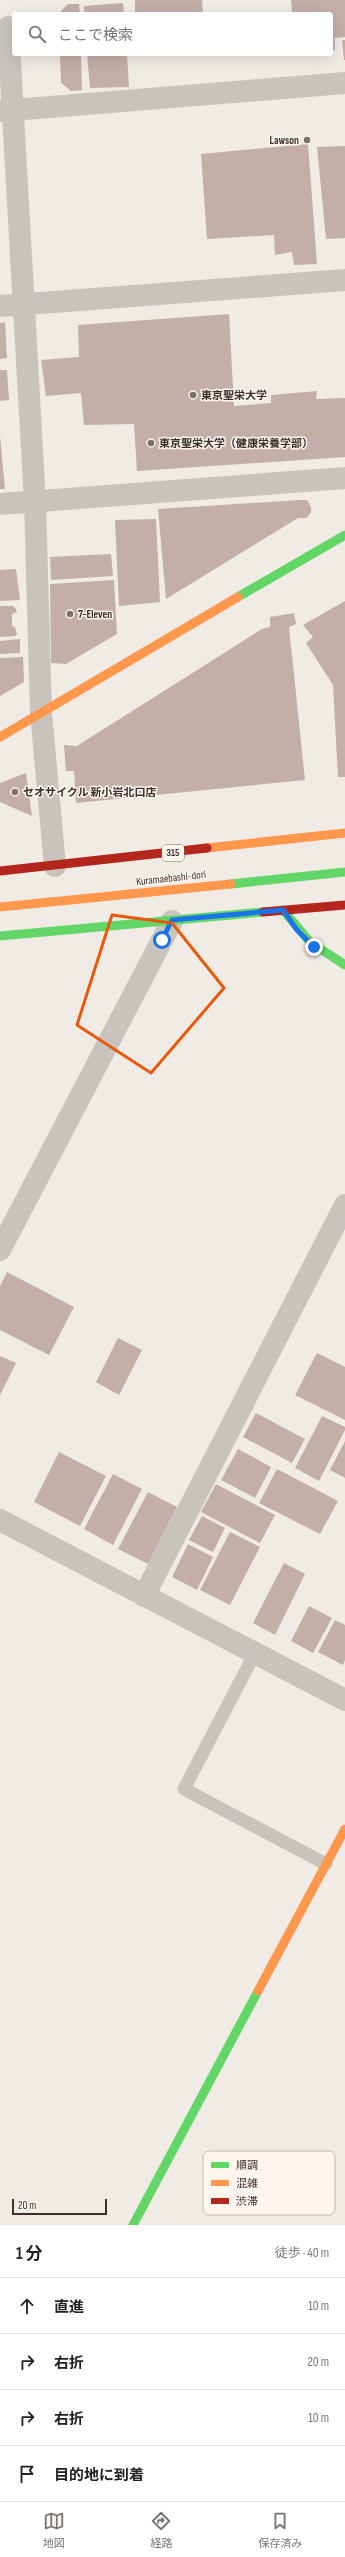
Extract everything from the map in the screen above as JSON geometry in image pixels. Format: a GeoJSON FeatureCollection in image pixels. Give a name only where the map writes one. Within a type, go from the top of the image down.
{"type":"FeatureCollection","features":[{"type":"Feature","properties":{"kind":"main road"},"geometry":{"type":"LineString","coordinates":[[0,737],[345,535]]}},
{"type":"Feature","properties":{"kind":"main road","name":"315"},"geometry":{"type":"LineString","coordinates":[[0,871],[345,833]]}},
{"type":"Feature","properties":{"kind":"main road","name":"Kuramaebashi-dori"},"geometry":{"type":"LineString","coordinates":[[0,907],[345,872]]}},
{"type":"Feature","properties":{"kind":"main road"},"geometry":{"type":"LineString","coordinates":[[0,936],[345,904]]}},
{"type":"Feature","properties":{"kind":"main road"},"geometry":{"type":"LineString","coordinates":[[283,910],[297,930],[314,947],[345,965]]}},
{"type":"Feature","properties":{"kind":"main road"},"geometry":{"type":"LineString","coordinates":[[133,2225],[345,1829]]}},
{"type":"Feature","properties":{"kind":"street"},"geometry":{"type":"LineString","coordinates":[[8,27],[7,111],[24,304],[35,502],[41,713],[55,866]]}},
{"type":"Feature","properties":{"kind":"street"},"geometry":{"type":"LineString","coordinates":[[7,111],[345,83]]}},
{"type":"Feature","properties":{"kind":"street"},"geometry":{"type":"LineString","coordinates":[[0,306],[345,280]]}},
{"type":"Feature","properties":{"kind":"street"},"geometry":{"type":"LineString","coordinates":[[0,504],[345,478]]}},
{"type":"Feature","properties":{"kind":"street"},"geometry":{"type":"LineString","coordinates":[[0,1250],[172,920]]}},
{"type":"Feature","properties":{"kind":"street"},"geometry":{"type":"LineString","coordinates":[[144,1596],[345,1205]]}},
{"type":"Feature","properties":{"kind":"street"},"geometry":{"type":"LineString","coordinates":[[0,1520],[345,1700]]}},
{"type":"Feature","properties":{"kind":"lane"},"geometry":{"type":"LineString","coordinates":[[255,1653],[184,1789],[326,1864]]}},
{"type":"Feature","properties":{"kind":"highlighted area"},"geometry":{"type":"Polygon","coordinates":[[[112,915],[172,923],[224,988],[151,1073],[77,1025],[112,915]]]}},
{"type":"Feature","properties":{"kind":"building"},"geometry":{"type":"Polygon","coordinates":[[[135,0],[202,0],[203,12],[135,12],[135,0]]]}},
{"type":"Feature","properties":{"kind":"building"},"geometry":{"type":"Polygon","coordinates":[[[291,0],[345,0],[345,37],[335,38],[335,50],[333,50],[333,12],[292,12],[291,0]]]}},
{"type":"Feature","properties":{"kind":"building"},"geometry":{"type":"Polygon","coordinates":[[[123,3],[124,12],[84,12],[84,6],[123,3]]]}},
{"type":"Feature","properties":{"kind":"building"},"geometry":{"type":"Polygon","coordinates":[[[68,4],[79,4],[80,12],[60,12],[68,4]]]}},
{"type":"Feature","properties":{"kind":"building"},"geometry":{"type":"Polygon","coordinates":[[[342,40],[345,40],[345,60],[344,60],[342,40]]]}},
{"type":"Feature","properties":{"kind":"building"},"geometry":{"type":"Polygon","coordinates":[[[60,56],[81,56],[82,90],[71,91],[61,83],[60,56]]]}},
{"type":"Feature","properties":{"kind":"building"},"geometry":{"type":"Polygon","coordinates":[[[87,56],[127,56],[129,87],[90,88],[87,56]]]}},
{"type":"Feature","properties":{"kind":"building"},"geometry":{"type":"Polygon","coordinates":[[[308,144],[317,264],[294,265],[292,252],[275,255],[274,235],[207,239],[201,154],[308,144]]]}},
{"type":"Feature","properties":{"kind":"building"},"geometry":{"type":"Polygon","coordinates":[[[345,146],[345,238],[326,239],[317,147],[345,146]]]}},
{"type":"Feature","properties":{"kind":"building"},"geometry":{"type":"Polygon","coordinates":[[[229,314],[234,406],[271,403],[271,395],[317,391],[316,399],[345,398],[345,457],[137,471],[134,424],[84,425],[81,393],[46,396],[41,360],[79,357],[78,325],[229,314]]]}},
{"type":"Feature","properties":{"kind":"building"},"geometry":{"type":"Polygon","coordinates":[[[5,322],[7,358],[0,359],[0,323],[5,322]]]}},
{"type":"Feature","properties":{"kind":"building"},"geometry":{"type":"Polygon","coordinates":[[[0,370],[7,370],[9,400],[0,401],[0,370]]]}},
{"type":"Feature","properties":{"kind":"building"},"geometry":{"type":"Polygon","coordinates":[[[0,436],[5,489],[0,489],[0,436]]]}},
{"type":"Feature","properties":{"kind":"building"},"geometry":{"type":"Polygon","coordinates":[[[307,500],[311,507],[311,513],[306,518],[298,518],[166,599],[158,509],[307,500]]]}},
{"type":"Feature","properties":{"kind":"building"},"geometry":{"type":"Polygon","coordinates":[[[156,519],[160,602],[119,606],[115,520],[156,519]]]}},
{"type":"Feature","properties":{"kind":"building"},"geometry":{"type":"Polygon","coordinates":[[[111,554],[113,576],[51,580],[50,557],[111,554]]]}},
{"type":"Feature","properties":{"kind":"building"},"geometry":{"type":"Polygon","coordinates":[[[16,569],[20,600],[0,601],[0,570],[16,569]]]}},
{"type":"Feature","properties":{"kind":"building"},"geometry":{"type":"Polygon","coordinates":[[[114,580],[117,634],[66,664],[51,663],[50,584],[114,580]]]}},
{"type":"Feature","properties":{"kind":"building"},"geometry":{"type":"Polygon","coordinates":[[[345,601],[345,777],[338,777],[333,685],[306,643],[313,637],[303,625],[345,601]]]}},
{"type":"Feature","properties":{"kind":"building"},"geometry":{"type":"Polygon","coordinates":[[[0,606],[13,606],[16,609],[17,612],[12,614],[12,626],[15,627],[17,634],[15,636],[0,637],[0,606]]]}},
{"type":"Feature","properties":{"kind":"building"},"geometry":{"type":"Polygon","coordinates":[[[294,613],[296,624],[289,627],[305,780],[76,803],[74,771],[66,771],[64,745],[77,746],[262,629],[270,627],[270,617],[294,613]]]}},
{"type":"Feature","properties":{"kind":"building"},"geometry":{"type":"Polygon","coordinates":[[[20,639],[20,653],[0,654],[0,641],[20,639]]]}},
{"type":"Feature","properties":{"kind":"building"},"geometry":{"type":"Polygon","coordinates":[[[23,657],[24,682],[0,696],[0,658],[23,657]]]}},
{"type":"Feature","properties":{"kind":"building"},"geometry":{"type":"Polygon","coordinates":[[[26,773],[32,816],[0,802],[0,783],[26,773]]]}},
{"type":"Feature","properties":{"kind":"building"},"geometry":{"type":"Polygon","coordinates":[[[7,1272],[74,1307],[49,1355],[0,1330],[0,1286],[7,1272]]]}},
{"type":"Feature","properties":{"kind":"building"},"geometry":{"type":"Polygon","coordinates":[[[118,1338],[142,1350],[119,1395],[96,1382],[118,1338]]]}},
{"type":"Feature","properties":{"kind":"building"},"geometry":{"type":"Polygon","coordinates":[[[317,1353],[345,1367],[345,1420],[295,1395],[317,1353]]]}},
{"type":"Feature","properties":{"kind":"building"},"geometry":{"type":"Polygon","coordinates":[[[0,1356],[16,1363],[0,1395],[0,1356]]]}},
{"type":"Feature","properties":{"kind":"building"},"geometry":{"type":"Polygon","coordinates":[[[256,1413],[305,1439],[292,1463],[243,1437],[256,1413]]]}},
{"type":"Feature","properties":{"kind":"building"},"geometry":{"type":"Polygon","coordinates":[[[322,1416],[345,1427],[345,1430],[319,1481],[295,1468],[322,1416]]]}},
{"type":"Feature","properties":{"kind":"building"},"geometry":{"type":"Polygon","coordinates":[[[345,1441],[345,1478],[330,1470],[345,1441]]]}},
{"type":"Feature","properties":{"kind":"building"},"geometry":{"type":"Polygon","coordinates":[[[238,1449],[271,1467],[255,1498],[221,1480],[238,1449]]]}},
{"type":"Feature","properties":{"kind":"building"},"geometry":{"type":"Polygon","coordinates":[[[59,1452],[106,1476],[80,1526],[34,1502],[59,1452]]]}},
{"type":"Feature","properties":{"kind":"building"},"geometry":{"type":"Polygon","coordinates":[[[277,1469],[338,1501],[320,1534],[259,1503],[277,1469]]]}},
{"type":"Feature","properties":{"kind":"building"},"geometry":{"type":"Polygon","coordinates":[[[113,1474],[142,1489],[113,1545],[84,1529],[113,1474]]]}},
{"type":"Feature","properties":{"kind":"building"},"geometry":{"type":"Polygon","coordinates":[[[216,1484],[275,1515],[260,1543],[201,1512],[216,1484]]]}},
{"type":"Feature","properties":{"kind":"building"},"geometry":{"type":"Polygon","coordinates":[[[148,1492],[177,1507],[148,1564],[118,1549],[148,1492]]]}},
{"type":"Feature","properties":{"kind":"building"},"geometry":{"type":"Polygon","coordinates":[[[202,1516],[225,1528],[213,1552],[189,1540],[202,1516]]]}},
{"type":"Feature","properties":{"kind":"building"},"geometry":{"type":"Polygon","coordinates":[[[230,1532],[260,1547],[230,1605],[200,1590],[230,1532]]]}},
{"type":"Feature","properties":{"kind":"building"},"geometry":{"type":"Polygon","coordinates":[[[188,1544],[213,1557],[197,1590],[172,1577],[188,1544]]]}},
{"type":"Feature","properties":{"kind":"building"},"geometry":{"type":"Polygon","coordinates":[[[284,1563],[305,1574],[275,1635],[253,1623],[284,1563]]]}},
{"type":"Feature","properties":{"kind":"building"},"geometry":{"type":"Polygon","coordinates":[[[309,1606],[332,1618],[313,1653],[291,1641],[309,1606]]]}},
{"type":"Feature","properties":{"kind":"building"},"geometry":{"type":"Polygon","coordinates":[[[335,1620],[345,1625],[345,1660],[343,1665],[318,1652],[335,1620]]]}},
{"type":"Feature","properties":{"kind":"traffic: fast"},"geometry":{"type":"LineString","coordinates":[[238,597],[345,535]]}},
{"type":"Feature","properties":{"kind":"traffic: fast"},"geometry":{"type":"LineString","coordinates":[[231,884],[345,872]]}},
{"type":"Feature","properties":{"kind":"traffic: fast"},"geometry":{"type":"LineString","coordinates":[[283,910],[310,942],[345,965]]}},
{"type":"Feature","properties":{"kind":"traffic: fast"},"geometry":{"type":"LineString","coordinates":[[0,936],[263,912]]}},
{"type":"Feature","properties":{"kind":"traffic: fast"},"geometry":{"type":"LineString","coordinates":[[133,2225],[258,1991]]}},
{"type":"Feature","properties":{"kind":"traffic: slow"},"geometry":{"type":"LineString","coordinates":[[0,737],[238,597]]}},
{"type":"Feature","properties":{"kind":"traffic: slow"},"geometry":{"type":"LineString","coordinates":[[207,848],[345,833]]}},
{"type":"Feature","properties":{"kind":"traffic: slow"},"geometry":{"type":"LineString","coordinates":[[0,907],[231,884]]}},
{"type":"Feature","properties":{"kind":"traffic: slow"},"geometry":{"type":"LineString","coordinates":[[258,1991],[345,1829]]}},
{"type":"Feature","properties":{"kind":"traffic: jam"},"geometry":{"type":"LineString","coordinates":[[0,871],[207,848]]}},
{"type":"Feature","properties":{"kind":"traffic: jam"},"geometry":{"type":"LineString","coordinates":[[263,912],[345,905]]}},
{"type":"Feature","properties":{"kind":"place","name":"Lawson"},"geometry":{"type":"Point","coordinates":[307,140]}},
{"type":"Feature","properties":{"kind":"place","name":"東京聖栄大学"},"geometry":{"type":"Point","coordinates":[193,395]}},
{"type":"Feature","properties":{"kind":"place","name":"東京聖栄大学（健康栄養学部）"},"geometry":{"type":"Point","coordinates":[151,443]}},
{"type":"Feature","properties":{"kind":"place","name":"7-Eleven"},"geometry":{"type":"Point","coordinates":[70,614]}},
{"type":"Feature","properties":{"kind":"place","name":"セオサイクル 新小岩北口店"},"geometry":{"type":"Point","coordinates":[15,792]}},
{"type":"Feature","properties":{"kind":"route"},"geometry":{"type":"LineString","coordinates":[[162,940],[172,920],[283,910],[297,930],[314,947]]}}]}
